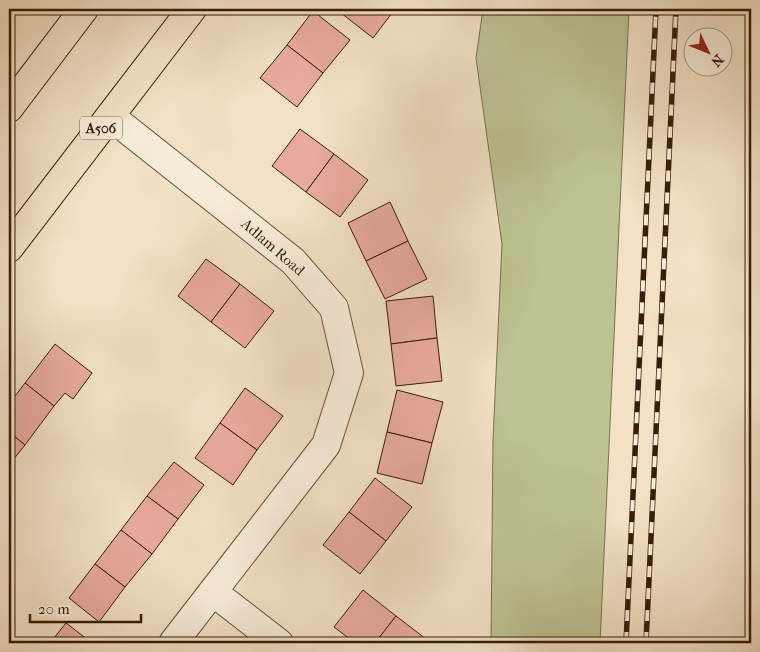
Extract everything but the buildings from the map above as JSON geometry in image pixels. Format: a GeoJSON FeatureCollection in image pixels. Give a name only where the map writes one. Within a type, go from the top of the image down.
{"type":"FeatureCollection","features":[{"type":"Feature","properties":{"kind":"main road"},"geometry":{"type":"LineString","coordinates":[[9,108],[84,9]]}},
{"type":"Feature","properties":{"kind":"main road","name":"A506"},"geometry":{"type":"LineString","coordinates":[[9,248],[192,9]]}},
{"type":"Feature","properties":{"kind":"street","name":"Adlam Road"},"geometry":{"type":"LineString","coordinates":[[110,116],[293,261],[334,308],[349,373],[326,445],[173,643]]}},
{"type":"Feature","properties":{"kind":"street"},"geometry":{"type":"LineString","coordinates":[[213,592],[279,643]]}},
{"type":"Feature","properties":{"kind":"green space"},"geometry":{"type":"Polygon","coordinates":[[[483,9],[629,9],[600,643],[491,643],[493,439],[502,244],[476,58],[483,9]]]}},
{"type":"Feature","properties":{"kind":"railway"},"geometry":{"type":"LineString","coordinates":[[626,643],[656,9]]}},
{"type":"Feature","properties":{"kind":"railway"},"geometry":{"type":"LineString","coordinates":[[646,643],[676,9]]}}]}
